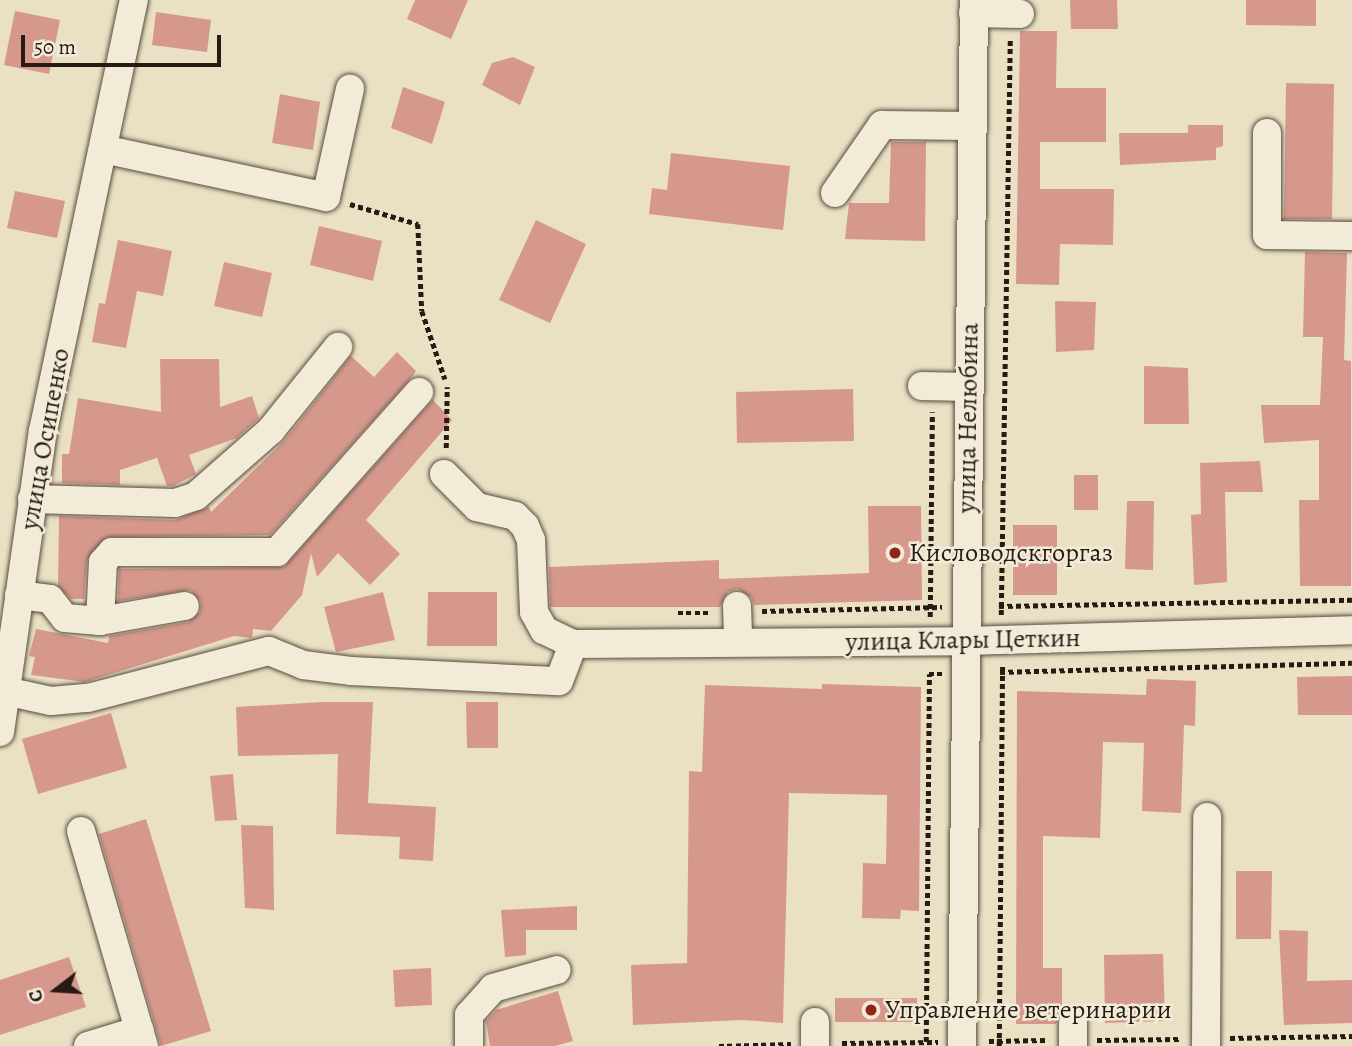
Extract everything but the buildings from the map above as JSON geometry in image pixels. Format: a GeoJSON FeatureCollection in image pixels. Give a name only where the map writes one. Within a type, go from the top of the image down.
{"type":"FeatureCollection","features":[{"type":"Feature","properties":{"kind":"street","name":"улица Осипенко"},"geometry":{"type":"LineString","coordinates":[[0,732],[32,499],[134,0]]}},
{"type":"Feature","properties":{"kind":"street"},"geometry":{"type":"LineString","coordinates":[[974,7],[1015,14]]}},
{"type":"Feature","properties":{"kind":"street","name":"улица Нелюбина"},"geometry":{"type":"LineString","coordinates":[[962,1044],[974,7]]}},
{"type":"Feature","properties":{"kind":"street"},"geometry":{"type":"LineString","coordinates":[[103,149],[326,197],[350,89]]}},
{"type":"Feature","properties":{"kind":"street"},"geometry":{"type":"LineString","coordinates":[[835,193],[882,125],[972,126]]}},
{"type":"Feature","properties":{"kind":"street"},"geometry":{"type":"LineString","coordinates":[[1267,133],[1267,234],[1352,236]]}},
{"type":"Feature","properties":{"kind":"street"},"geometry":{"type":"LineString","coordinates":[[32,499],[175,503],[197,496],[271,430],[338,347]]}},
{"type":"Feature","properties":{"kind":"street"},"geometry":{"type":"LineString","coordinates":[[927,386],[968,387]]}},
{"type":"Feature","properties":{"kind":"street"},"geometry":{"type":"LineString","coordinates":[[100,621],[103,562],[112,552],[277,552],[419,392]]}},
{"type":"Feature","properties":{"kind":"street"},"geometry":{"type":"LineString","coordinates":[[5,691],[51,701],[88,698],[269,651],[303,665],[351,671],[559,681],[573,644],[544,630],[534,612],[531,540],[525,526],[515,516],[477,507],[444,474]]}},
{"type":"Feature","properties":{"kind":"street"},"geometry":{"type":"LineString","coordinates":[[19,595],[50,599],[65,618],[100,621],[185,606]]}},
{"type":"Feature","properties":{"kind":"street"},"geometry":{"type":"LineString","coordinates":[[737,606],[738,642]]}},
{"type":"Feature","properties":{"kind":"street","name":"улица Клары Цеткин"},"geometry":{"type":"LineString","coordinates":[[573,644],[965,641],[1352,630]]}},
{"type":"Feature","properties":{"kind":"street"},"geometry":{"type":"LineString","coordinates":[[1205,1042],[1207,817]]}},
{"type":"Feature","properties":{"kind":"street"},"geometry":{"type":"LineString","coordinates":[[81,831],[142,1038],[88,1046]]}},
{"type":"Feature","properties":{"kind":"street"},"geometry":{"type":"LineString","coordinates":[[469,1046],[469,1015],[493,988],[557,970]]}},
{"type":"Feature","properties":{"kind":"path"},"geometry":{"type":"LineString","coordinates":[[999,1043],[1001,640],[1015,14]]}},
{"type":"Feature","properties":{"kind":"path"},"geometry":{"type":"LineString","coordinates":[[326,197],[418,224],[422,311],[450,394],[444,474]]}},
{"type":"Feature","properties":{"kind":"path"},"geometry":{"type":"LineString","coordinates":[[926,1042],[930,641],[927,386]]}},
{"type":"Feature","properties":{"kind":"path"},"geometry":{"type":"LineString","coordinates":[[929,674],[1352,663]]}},
{"type":"Feature","properties":{"kind":"path"},"geometry":{"type":"LineString","coordinates":[[719,1046],[815,1037],[962,1044],[1073,1036],[1205,1042],[1352,1036]]}},
{"type":"Feature","properties":{"kind":"place","name":"Кисловодскгоргаз"},"geometry":{"type":"Point","coordinates":[895,553]}},
{"type":"Feature","properties":{"kind":"place","name":"Управление ветеринарии"},"geometry":{"type":"Point","coordinates":[871,1010]}}]}
